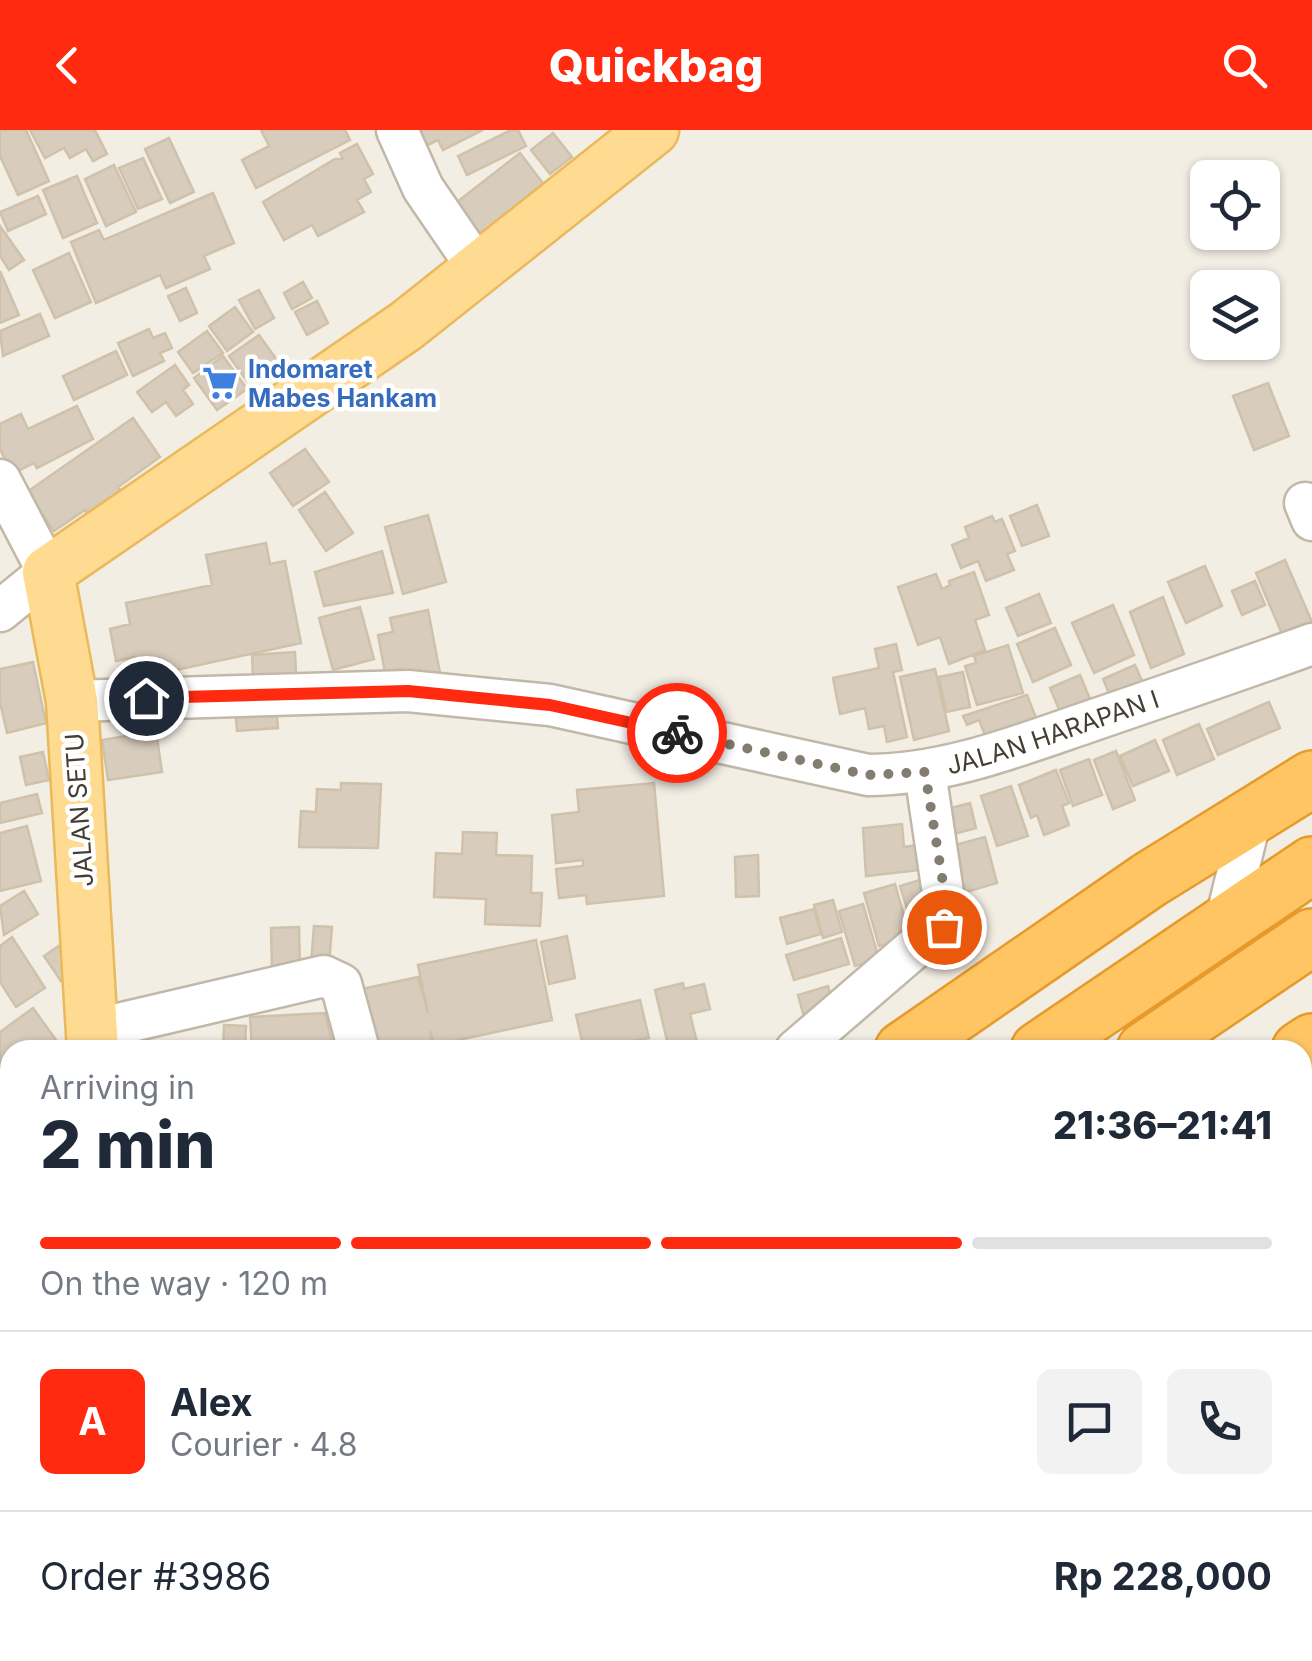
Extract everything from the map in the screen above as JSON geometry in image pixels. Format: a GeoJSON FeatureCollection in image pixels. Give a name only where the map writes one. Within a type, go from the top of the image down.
{"type":"FeatureCollection","features":[{"type":"Feature","properties":{"kind":"highway"},"geometry":{"type":"LineString","coordinates":[[917,1040],[1149,880],[1312,779]]}},
{"type":"Feature","properties":{"kind":"highway"},"geometry":{"type":"LineString","coordinates":[[1054,1040],[1312,864]]}},
{"type":"Feature","properties":{"kind":"highway"},"geometry":{"type":"LineString","coordinates":[[1160,1040],[1312,937]]}},
{"type":"Feature","properties":{"kind":"main road"},"geometry":{"type":"LineString","coordinates":[[48,572],[406,326],[653,130]]}},
{"type":"Feature","properties":{"kind":"main road","name":"JALAN SETU"},"geometry":{"type":"LineString","coordinates":[[48,572],[72,700],[93,1040]]}},
{"type":"Feature","properties":{"kind":"street"},"geometry":{"type":"LineString","coordinates":[[396,130],[423,188],[477,267]]}},
{"type":"Feature","properties":{"kind":"street"},"geometry":{"type":"LineString","coordinates":[[0,480],[48,572],[0,611]]}},
{"type":"Feature","properties":{"kind":"street","name":"JALAN HARAPAN I"},"geometry":{"type":"LineString","coordinates":[[72,700],[408,691],[550,705],[868,775],[925,772],[1008,750],[1312,644]]}},
{"type":"Feature","properties":{"kind":"street"},"geometry":{"type":"LineString","coordinates":[[808,1040],[947,920],[925,772]]}},
{"type":"Feature","properties":{"kind":"street"},"geometry":{"type":"LineString","coordinates":[[1225,924],[1251,817]]}},
{"type":"Feature","properties":{"kind":"street"},"geometry":{"type":"LineString","coordinates":[[93,1040],[324,976],[342,984],[356,1040]]}},
{"type":"Feature","properties":{"kind":"building"},"geometry":{"type":"Polygon","coordinates":[[[0,130],[26,130],[49,181],[18,195],[0,156],[0,130]]]}},
{"type":"Feature","properties":{"kind":"building"},"geometry":{"type":"Polygon","coordinates":[[[30,130],[95,130],[107,154],[93,161],[86,149],[70,158],[64,148],[45,158],[30,130]]]}},
{"type":"Feature","properties":{"kind":"building"},"geometry":{"type":"Polygon","coordinates":[[[261,130],[345,130],[350,140],[256,188],[242,160],[269,146],[261,130]]]}},
{"type":"Feature","properties":{"kind":"building"},"geometry":{"type":"Polygon","coordinates":[[[404,130],[483,130],[443,150],[438,140],[414,152],[404,130]]]}},
{"type":"Feature","properties":{"kind":"building"},"geometry":{"type":"Polygon","coordinates":[[[518,130],[526,146],[467,175],[458,156],[518,130]]]}},
{"type":"Feature","properties":{"kind":"building"},"geometry":{"type":"Polygon","coordinates":[[[553,133],[572,157],[550,174],[531,150],[553,133]]]}},
{"type":"Feature","properties":{"kind":"building"},"geometry":{"type":"Polygon","coordinates":[[[169,138],[194,192],[170,203],[145,149],[169,138]]]}},
{"type":"Feature","properties":{"kind":"building"},"geometry":{"type":"Polygon","coordinates":[[[357,144],[373,174],[364,179],[371,192],[357,200],[364,212],[318,236],[312,225],[284,240],[263,202],[335,159],[343,159],[340,153],[357,144]]]}},
{"type":"Feature","properties":{"kind":"building"},"geometry":{"type":"Polygon","coordinates":[[[520,153],[545,186],[472,241],[448,209],[520,153]]]}},
{"type":"Feature","properties":{"kind":"building"},"geometry":{"type":"Polygon","coordinates":[[[143,158],[162,199],[138,209],[119,168],[143,158]]]}},
{"type":"Feature","properties":{"kind":"building"},"geometry":{"type":"Polygon","coordinates":[[[114,165],[136,212],[106,226],[85,179],[114,165]]]}},
{"type":"Feature","properties":{"kind":"building"},"geometry":{"type":"Polygon","coordinates":[[[77,176],[97,223],[63,238],[43,190],[77,176]]]}},
{"type":"Feature","properties":{"kind":"building"},"geometry":{"type":"Polygon","coordinates":[[[213,193],[234,243],[204,256],[210,269],[166,288],[160,275],[96,303],[71,242],[99,230],[104,240],[213,193]]]}},
{"type":"Feature","properties":{"kind":"building"},"geometry":{"type":"Polygon","coordinates":[[[38,196],[46,214],[8,231],[0,212],[38,196]]]}},
{"type":"Feature","properties":{"kind":"building"},"geometry":{"type":"Polygon","coordinates":[[[0,226],[24,260],[9,270],[0,256],[0,226]]]}},
{"type":"Feature","properties":{"kind":"building"},"geometry":{"type":"Polygon","coordinates":[[[69,253],[91,302],[55,318],[33,270],[69,253]]]}},
{"type":"Feature","properties":{"kind":"building"},"geometry":{"type":"Polygon","coordinates":[[[0,271],[19,315],[0,323],[0,271]]]}},
{"type":"Feature","properties":{"kind":"building"},"geometry":{"type":"Polygon","coordinates":[[[303,282],[312,298],[292,309],[284,293],[303,282]]]}},
{"type":"Feature","properties":{"kind":"building"},"geometry":{"type":"Polygon","coordinates":[[[186,288],[197,313],[180,321],[168,296],[186,288]]]}},
{"type":"Feature","properties":{"kind":"building"},"geometry":{"type":"Polygon","coordinates":[[[259,290],[274,318],[255,329],[239,300],[259,290]]]}},
{"type":"Feature","properties":{"kind":"building"},"geometry":{"type":"Polygon","coordinates":[[[317,301],[328,323],[307,335],[295,312],[317,301]]]}},
{"type":"Feature","properties":{"kind":"building"},"geometry":{"type":"Polygon","coordinates":[[[235,307],[253,332],[227,351],[209,326],[235,307]]]}},
{"type":"Feature","properties":{"kind":"building"},"geometry":{"type":"Polygon","coordinates":[[[40,314],[49,336],[3,356],[0,331],[40,314]]]}},
{"type":"Feature","properties":{"kind":"building"},"geometry":{"type":"Polygon","coordinates":[[[149,329],[153,338],[165,333],[172,348],[160,353],[164,361],[133,376],[118,343],[149,329]]]}},
{"type":"Feature","properties":{"kind":"building"},"geometry":{"type":"Polygon","coordinates":[[[207,331],[223,353],[193,373],[178,352],[207,331]]]}},
{"type":"Feature","properties":{"kind":"building"},"geometry":{"type":"Polygon","coordinates":[[[259,335],[277,360],[247,381],[229,356],[259,335]]]}},
{"type":"Feature","properties":{"kind":"building"},"geometry":{"type":"Polygon","coordinates":[[[116,351],[127,375],[74,400],[63,376],[116,351]]]}},
{"type":"Feature","properties":{"kind":"building","name":"Indomaret Mabes Hankam"},"geometry":{"type":"Polygon","coordinates":[[[223,356],[247,389],[217,410],[194,378],[223,356]]]}},
{"type":"Feature","properties":{"kind":"building"},"geometry":{"type":"Polygon","coordinates":[[[175,365],[189,385],[183,390],[193,404],[176,416],[166,402],[152,412],[137,392],[175,365]]]}},
{"type":"Feature","properties":{"kind":"building"},"geometry":{"type":"Polygon","coordinates":[[[1268,383],[1289,436],[1254,450],[1233,396],[1268,383]]]}},
{"type":"Feature","properties":{"kind":"building"},"geometry":{"type":"Polygon","coordinates":[[[77,406],[93,439],[37,468],[34,463],[12,474],[0,449],[0,424],[21,414],[28,429],[77,406]]]}},
{"type":"Feature","properties":{"kind":"building"},"geometry":{"type":"Polygon","coordinates":[[[133,418],[160,457],[118,487],[124,496],[91,519],[85,510],[54,531],[27,492],[133,418]]]}},
{"type":"Feature","properties":{"kind":"building"},"geometry":{"type":"Polygon","coordinates":[[[305,449],[329,482],[293,506],[270,473],[305,449]]]}},
{"type":"Feature","properties":{"kind":"building"},"geometry":{"type":"Polygon","coordinates":[[[325,492],[353,533],[326,551],[299,510],[325,492]]]}},
{"type":"Feature","properties":{"kind":"building"},"geometry":{"type":"Polygon","coordinates":[[[1037,505],[1049,536],[1022,546],[1010,516],[1037,505]]]}},
{"type":"Feature","properties":{"kind":"building"},"geometry":{"type":"Polygon","coordinates":[[[428,515],[446,582],[403,594],[385,527],[428,515]]]}},
{"type":"Feature","properties":{"kind":"building"},"geometry":{"type":"Polygon","coordinates":[[[992,516],[995,522],[1002,519],[1015,551],[1007,554],[1014,570],[986,581],[978,561],[961,568],[952,545],[969,538],[965,527],[992,516]]]}},
{"type":"Feature","properties":{"kind":"building"},"geometry":{"type":"Polygon","coordinates":[[[266,543],[270,564],[285,561],[301,643],[139,678],[135,657],[116,661],[110,629],[130,624],[126,603],[212,585],[206,555],[266,543]]]}},
{"type":"Feature","properties":{"kind":"building"},"geometry":{"type":"Polygon","coordinates":[[[382,551],[393,593],[324,606],[315,572],[382,551]]]}},
{"type":"Feature","properties":{"kind":"building"},"geometry":{"type":"Polygon","coordinates":[[[1285,560],[1312,622],[1312,638],[1288,648],[1256,573],[1285,560]]]}},
{"type":"Feature","properties":{"kind":"building"},"geometry":{"type":"Polygon","coordinates":[[[1205,566],[1222,606],[1186,623],[1168,582],[1205,566]]]}},
{"type":"Feature","properties":{"kind":"building"},"geometry":{"type":"Polygon","coordinates":[[[974,572],[989,615],[975,620],[985,650],[949,664],[940,637],[918,645],[898,587],[936,574],[942,589],[950,585],[949,581],[974,572]]]}},
{"type":"Feature","properties":{"kind":"building"},"geometry":{"type":"Polygon","coordinates":[[[1255,581],[1265,605],[1242,615],[1232,591],[1255,581]]]}},
{"type":"Feature","properties":{"kind":"building"},"geometry":{"type":"Polygon","coordinates":[[[1039,594],[1051,623],[1018,636],[1006,608],[1039,594]]]}},
{"type":"Feature","properties":{"kind":"building"},"geometry":{"type":"Polygon","coordinates":[[[1163,597],[1184,654],[1151,668],[1130,612],[1163,597]]]}},
{"type":"Feature","properties":{"kind":"building"},"geometry":{"type":"Polygon","coordinates":[[[1113,605],[1134,655],[1094,673],[1072,623],[1113,605]]]}},
{"type":"Feature","properties":{"kind":"building"},"geometry":{"type":"Polygon","coordinates":[[[360,607],[374,659],[333,670],[319,618],[360,607]]]}},
{"type":"Feature","properties":{"kind":"building"},"geometry":{"type":"Polygon","coordinates":[[[428,610],[440,673],[403,681],[401,669],[385,672],[378,635],[393,632],[390,618],[428,610]]]}},
{"type":"Feature","properties":{"kind":"building"},"geometry":{"type":"Polygon","coordinates":[[[1055,628],[1071,665],[1033,682],[1017,644],[1055,628]]]}},
{"type":"Feature","properties":{"kind":"building"},"geometry":{"type":"Polygon","coordinates":[[[896,644],[902,670],[893,672],[907,737],[887,742],[884,726],[869,729],[865,708],[840,714],[833,678],[879,668],[875,649],[896,644]]]}},
{"type":"Feature","properties":{"kind":"building"},"geometry":{"type":"Polygon","coordinates":[[[1008,645],[1023,693],[977,705],[965,666],[976,663],[974,656],[1008,645]]]}},
{"type":"Feature","properties":{"kind":"building"},"geometry":{"type":"Polygon","coordinates":[[[295,652],[296,674],[253,677],[252,655],[295,652]]]}},
{"type":"Feature","properties":{"kind":"building"},"geometry":{"type":"Polygon","coordinates":[[[33,662],[46,723],[7,733],[0,702],[0,669],[33,662]]]}},
{"type":"Feature","properties":{"kind":"building"},"geometry":{"type":"Polygon","coordinates":[[[1135,665],[1149,696],[1116,710],[1103,679],[1135,665]]]}},
{"type":"Feature","properties":{"kind":"building"},"geometry":{"type":"Polygon","coordinates":[[[935,669],[949,731],[914,740],[900,677],[935,669]]]}},
{"type":"Feature","properties":{"kind":"building"},"geometry":{"type":"Polygon","coordinates":[[[963,672],[970,707],[946,712],[939,677],[963,672]]]}},
{"type":"Feature","properties":{"kind":"building"},"geometry":{"type":"Polygon","coordinates":[[[1080,675],[1096,713],[1066,726],[1050,688],[1080,675]]]}},
{"type":"Feature","properties":{"kind":"building"},"geometry":{"type":"Polygon","coordinates":[[[1027,695],[1042,733],[992,753],[979,720],[967,725],[963,716],[1027,695]]]}},
{"type":"Feature","properties":{"kind":"building"},"geometry":{"type":"Polygon","coordinates":[[[1269,702],[1280,728],[1218,755],[1207,729],[1269,702]]]}},
{"type":"Feature","properties":{"kind":"building"},"geometry":{"type":"Polygon","coordinates":[[[276,703],[278,728],[237,731],[235,705],[276,703]]]}},
{"type":"Feature","properties":{"kind":"building"},"geometry":{"type":"Polygon","coordinates":[[[1199,724],[1214,759],[1177,775],[1163,740],[1199,724]]]}},
{"type":"Feature","properties":{"kind":"building"},"geometry":{"type":"Polygon","coordinates":[[[156,731],[162,772],[108,780],[102,740],[156,731]]]}},
{"type":"Feature","properties":{"kind":"building"},"geometry":{"type":"Polygon","coordinates":[[[1155,740],[1169,771],[1133,786],[1120,756],[1155,740]]]}},
{"type":"Feature","properties":{"kind":"building"},"geometry":{"type":"Polygon","coordinates":[[[1116,751],[1135,800],[1113,809],[1094,760],[1116,751]]]}},
{"type":"Feature","properties":{"kind":"building"},"geometry":{"type":"Polygon","coordinates":[[[43,752],[49,780],[26,785],[20,757],[43,752]]]}},
{"type":"Feature","properties":{"kind":"building"},"geometry":{"type":"Polygon","coordinates":[[[1089,759],[1102,795],[1073,806],[1060,770],[1089,759]]]}},
{"type":"Feature","properties":{"kind":"building"},"geometry":{"type":"Polygon","coordinates":[[[1056,770],[1069,803],[1062,806],[1069,825],[1044,835],[1037,815],[1031,818],[1019,785],[1056,770]]]}},
{"type":"Feature","properties":{"kind":"building"},"geometry":{"type":"Polygon","coordinates":[[[341,783],[381,784],[378,848],[299,847],[301,811],[316,812],[317,789],[341,790],[341,783]]]}},
{"type":"Feature","properties":{"kind":"building"},"geometry":{"type":"Polygon","coordinates":[[[654,783],[664,896],[587,904],[586,895],[559,898],[556,869],[583,866],[583,860],[556,863],[552,815],[579,812],[577,790],[654,783]]]}},
{"type":"Feature","properties":{"kind":"building"},"geometry":{"type":"Polygon","coordinates":[[[1011,786],[1028,836],[997,846],[981,796],[1011,786]]]}},
{"type":"Feature","properties":{"kind":"building"},"geometry":{"type":"Polygon","coordinates":[[[37,794],[42,813],[0,823],[0,803],[37,794]]]}},
{"type":"Feature","properties":{"kind":"building"},"geometry":{"type":"Polygon","coordinates":[[[970,803],[976,828],[943,837],[936,812],[970,803]]]}},
{"type":"Feature","properties":{"kind":"building"},"geometry":{"type":"Polygon","coordinates":[[[902,824],[904,847],[917,845],[920,870],[866,876],[863,828],[902,824]]]}},
{"type":"Feature","properties":{"kind":"building"},"geometry":{"type":"Polygon","coordinates":[[[27,826],[41,881],[0,891],[0,833],[27,826]]]}},
{"type":"Feature","properties":{"kind":"building"},"geometry":{"type":"Polygon","coordinates":[[[463,832],[497,833],[496,855],[532,856],[531,893],[542,893],[540,926],[485,924],[486,899],[434,897],[436,853],[462,854],[463,832]]]}},
{"type":"Feature","properties":{"kind":"building"},"geometry":{"type":"Polygon","coordinates":[[[985,837],[997,883],[956,895],[944,848],[985,837]]]}},
{"type":"Feature","properties":{"kind":"building"},"geometry":{"type":"Polygon","coordinates":[[[758,855],[759,896],[736,897],[735,857],[758,855]]]}},
{"type":"Feature","properties":{"kind":"building"},"geometry":{"type":"Polygon","coordinates":[[[929,877],[940,916],[912,925],[900,886],[929,877]]]}},
{"type":"Feature","properties":{"kind":"building"},"geometry":{"type":"Polygon","coordinates":[[[895,884],[910,937],[879,946],[864,893],[895,884]]]}},
{"type":"Feature","properties":{"kind":"building"},"geometry":{"type":"Polygon","coordinates":[[[24,891],[38,914],[4,935],[0,906],[24,891]]]}},
{"type":"Feature","properties":{"kind":"building"},"geometry":{"type":"Polygon","coordinates":[[[833,900],[842,932],[823,938],[814,905],[833,900]]]}},
{"type":"Feature","properties":{"kind":"building"},"geometry":{"type":"Polygon","coordinates":[[[863,904],[879,959],[855,966],[839,911],[863,904]]]}},
{"type":"Feature","properties":{"kind":"building"},"geometry":{"type":"Polygon","coordinates":[[[814,909],[821,934],[787,944],[780,918],[814,909]]]}},
{"type":"Feature","properties":{"kind":"building"},"geometry":{"type":"Polygon","coordinates":[[[314,926],[332,927],[329,965],[311,964],[314,926]]]}},
{"type":"Feature","properties":{"kind":"building"},"geometry":{"type":"Polygon","coordinates":[[[299,927],[300,970],[272,971],[271,928],[299,927]]]}},
{"type":"Feature","properties":{"kind":"building"},"geometry":{"type":"Polygon","coordinates":[[[567,936],[575,978],[549,984],[541,942],[567,936]]]}},
{"type":"Feature","properties":{"kind":"building"},"geometry":{"type":"Polygon","coordinates":[[[12,937],[45,988],[16,1007],[0,982],[0,946],[12,937]]]}},
{"type":"Feature","properties":{"kind":"building"},"geometry":{"type":"Polygon","coordinates":[[[841,938],[849,964],[794,980],[786,955],[841,938]]]}},
{"type":"Feature","properties":{"kind":"building"},"geometry":{"type":"Polygon","coordinates":[[[536,940],[552,1020],[458,1040],[433,1040],[430,1031],[431,1040],[373,1040],[362,989],[418,977],[428,1013],[418,965],[536,940]]]}},
{"type":"Feature","properties":{"kind":"building"},"geometry":{"type":"Polygon","coordinates":[[[63,943],[80,969],[61,981],[44,956],[63,943]]]}},
{"type":"Feature","properties":{"kind":"building"},"geometry":{"type":"Polygon","coordinates":[[[683,983],[684,989],[704,984],[710,1009],[690,1014],[696,1040],[667,1040],[655,990],[683,983]]]}},
{"type":"Feature","properties":{"kind":"building"},"geometry":{"type":"Polygon","coordinates":[[[828,986],[835,1011],[805,1020],[798,995],[828,986]]]}},
{"type":"Feature","properties":{"kind":"building"},"geometry":{"type":"Polygon","coordinates":[[[640,1000],[649,1038],[582,1040],[576,1015],[640,1000]]]}},
{"type":"Feature","properties":{"kind":"building"},"geometry":{"type":"Polygon","coordinates":[[[33,1008],[56,1040],[0,1040],[0,1032],[33,1008]]]}},
{"type":"Feature","properties":{"kind":"building"},"geometry":{"type":"Polygon","coordinates":[[[325,1013],[332,1040],[251,1040],[250,1017],[325,1013]]]}},
{"type":"Feature","properties":{"kind":"building"},"geometry":{"type":"Polygon","coordinates":[[[224,1025],[246,1026],[245,1040],[223,1040],[224,1025]]]}},
{"type":"Feature","properties":{"kind":"way so far"},"geometry":{"type":"LineString","coordinates":[[677,733],[868,775],[925,772],[948,914],[944,927]]}},
{"type":"Feature","properties":{"kind":"place","name":"Indomaret Mabes Hankam"},"geometry":{"type":"Point","coordinates":[220,383]}},
{"type":"Feature","properties":{"kind":"route"},"geometry":{"type":"LineString","coordinates":[[146,698],[408,691],[550,705],[677,733]]}}]}
